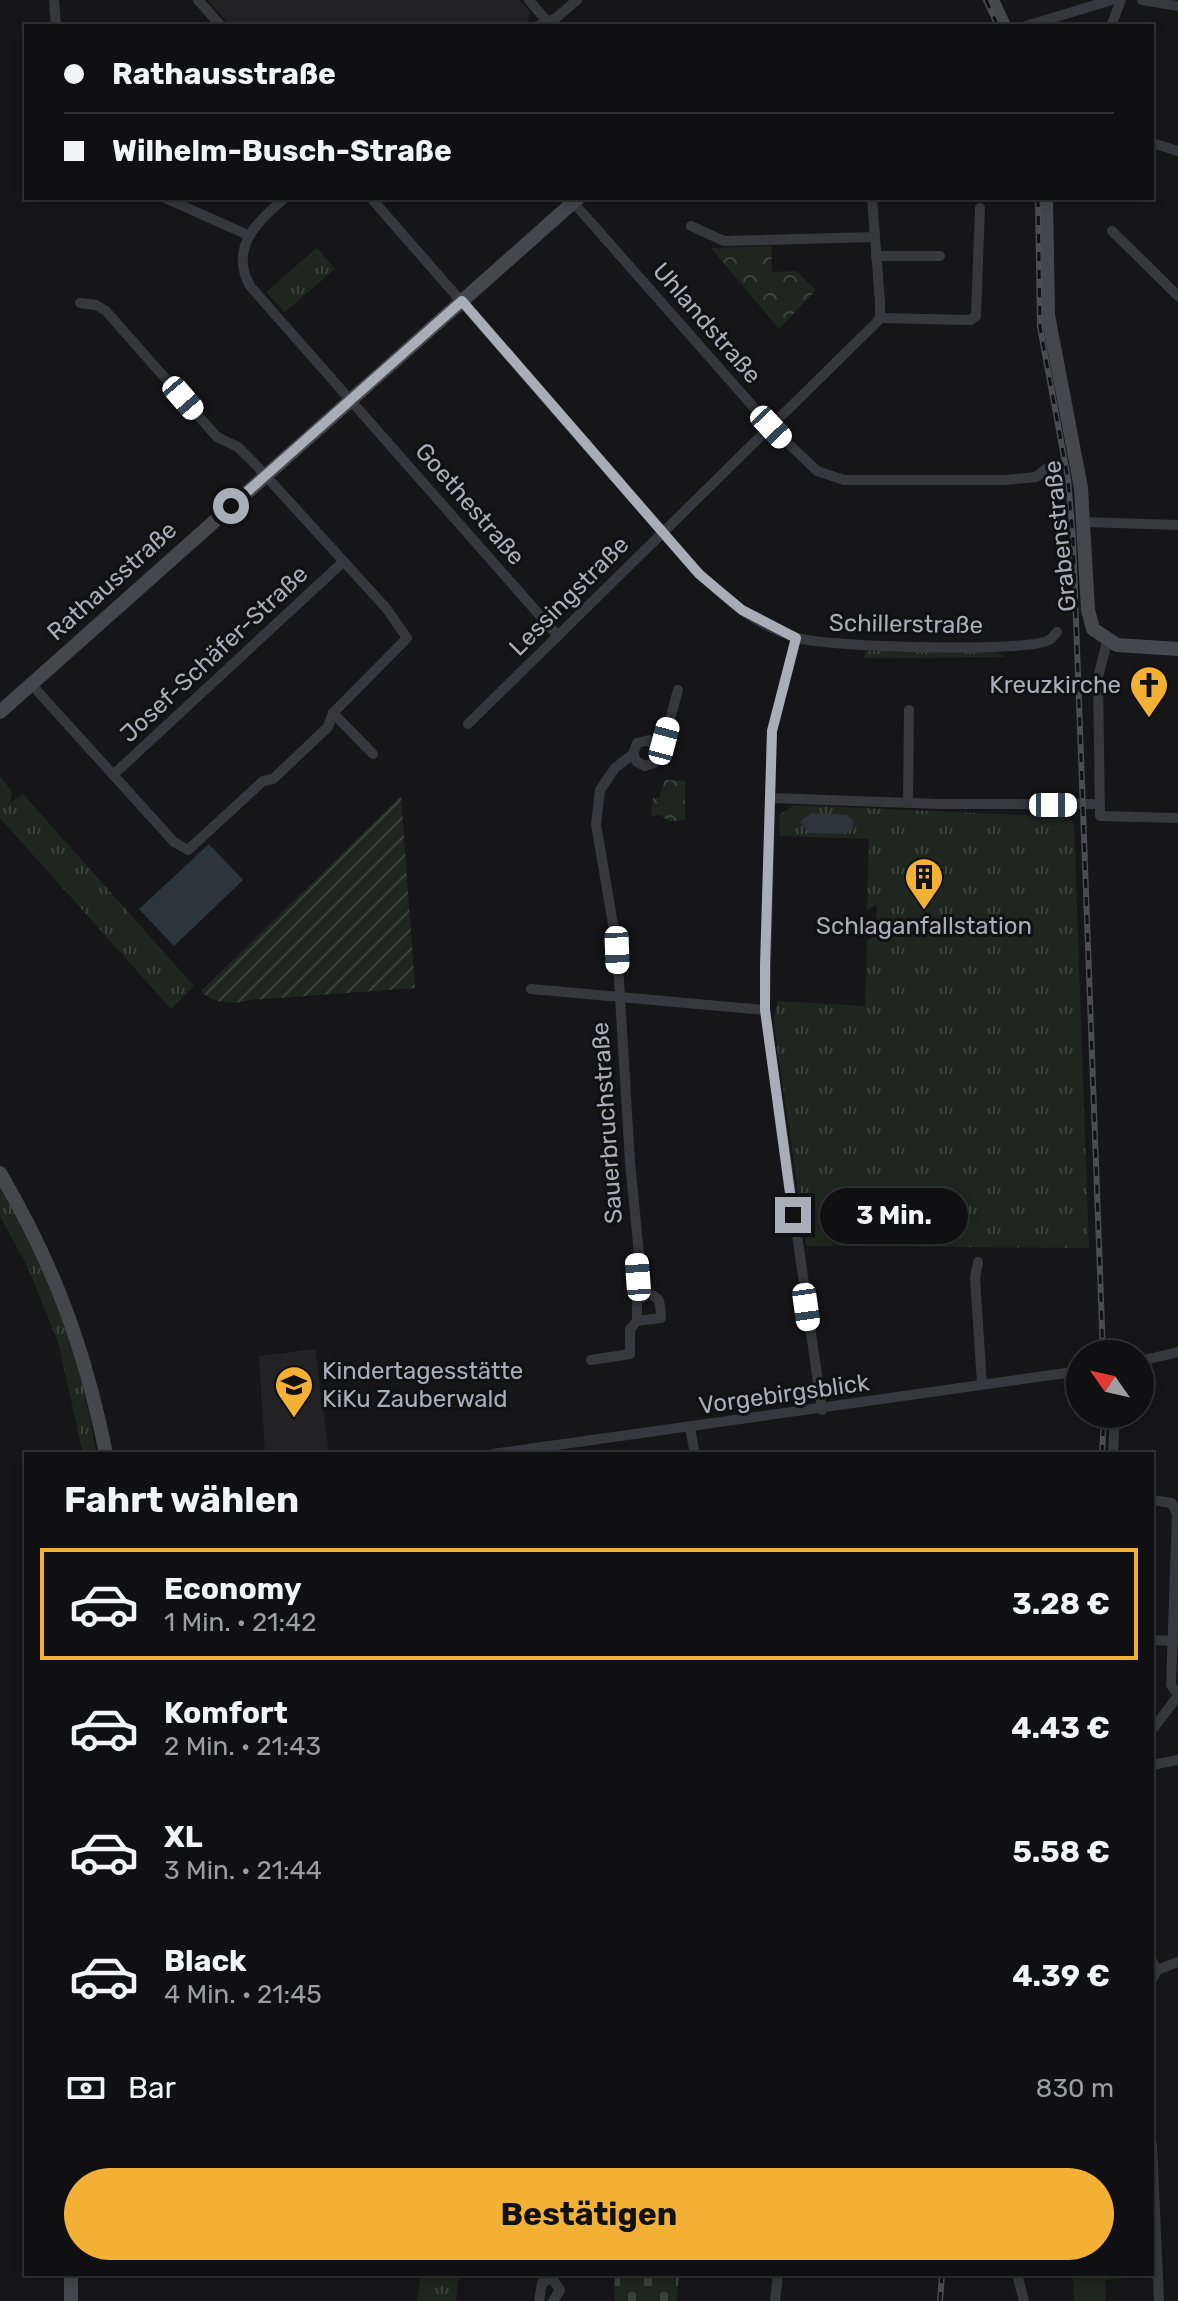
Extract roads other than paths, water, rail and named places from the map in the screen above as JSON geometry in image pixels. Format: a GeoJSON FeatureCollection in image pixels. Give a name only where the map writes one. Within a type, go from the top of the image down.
{"type":"FeatureCollection","features":[{"type":"Feature","properties":{"kind":"street"},"geometry":{"type":"LineString","coordinates":[[54,0],[56,24]]}},
{"type":"Feature","properties":{"kind":"street"},"geometry":{"type":"LineString","coordinates":[[198,0],[219,24]]}},
{"type":"Feature","properties":{"kind":"street"},"geometry":{"type":"LineString","coordinates":[[529,0],[544,24]]}},
{"type":"Feature","properties":{"kind":"street"},"geometry":{"type":"LineString","coordinates":[[546,24],[577,0]]}},
{"type":"Feature","properties":{"kind":"street"},"geometry":{"type":"LineString","coordinates":[[992,0],[1003,24]]}},
{"type":"Feature","properties":{"kind":"street"},"geometry":{"type":"LineString","coordinates":[[1033,24],[1112,0]]}},
{"type":"Feature","properties":{"kind":"street"},"geometry":{"type":"LineString","coordinates":[[1112,24],[1121,0]]}},
{"type":"Feature","properties":{"kind":"street"},"geometry":{"type":"LineString","coordinates":[[1142,0],[1178,6]]}},
{"type":"Feature","properties":{"kind":"street"},"geometry":{"type":"LineString","coordinates":[[1154,144],[1178,151]]}},
{"type":"Feature","properties":{"kind":"street"},"geometry":{"type":"LineString","coordinates":[[169,200],[248,235],[283,200]]}},
{"type":"Feature","properties":{"kind":"street","name":"Schillerstraße"},"geometry":{"type":"LineString","coordinates":[[373,200],[699,574],[735,605],[796,638],[840,645],[1012,646],[1047,642],[1057,632]]}},
{"type":"Feature","properties":{"kind":"street","name":"Rathausstraße"},"geometry":{"type":"LineString","coordinates":[[0,712],[576,200]]}},
{"type":"Feature","properties":{"kind":"street","name":"Uhlandstraße"},"geometry":{"type":"LineString","coordinates":[[576,200],[771,427],[809,465],[844,480],[1020,480],[1036,477],[1046,469]]}},
{"type":"Feature","properties":{"kind":"street"},"geometry":{"type":"LineString","coordinates":[[872,200],[880,318],[970,320],[976,316],[980,208]]}},
{"type":"Feature","properties":{"kind":"street","name":"Grabenstraße"},"geometry":{"type":"LineString","coordinates":[[1046,200],[1048,315],[1084,522],[1088,610],[1093,629],[1107,642]]}},
{"type":"Feature","properties":{"kind":"street"},"geometry":{"type":"LineString","coordinates":[[691,226],[724,241],[875,237]]}},
{"type":"Feature","properties":{"kind":"street"},"geometry":{"type":"LineString","coordinates":[[1112,231],[1178,296]]}},
{"type":"Feature","properties":{"kind":"street","name":"Goethestraße"},"geometry":{"type":"LineString","coordinates":[[248,235],[242,259],[250,286],[558,636]]}},
{"type":"Feature","properties":{"kind":"street"},"geometry":{"type":"LineString","coordinates":[[876,256],[940,256]]}},
{"type":"Feature","properties":{"kind":"street"},"geometry":{"type":"LineString","coordinates":[[31,684],[178,846],[188,850],[263,781],[273,779],[328,727],[333,713],[407,638],[386,608],[264,475],[238,447],[217,437],[106,311],[96,305],[80,303]]}},
{"type":"Feature","properties":{"kind":"street","name":"Lessingstraße"},"geometry":{"type":"LineString","coordinates":[[468,724],[880,318]]}},
{"type":"Feature","properties":{"kind":"street"},"geometry":{"type":"LineString","coordinates":[[1084,522],[1178,525]]}},
{"type":"Feature","properties":{"kind":"street","name":"Josef-Schäfer-Straße"},"geometry":{"type":"LineString","coordinates":[[113,775],[343,562]]}},
{"type":"Feature","properties":{"kind":"street"},"geometry":{"type":"LineString","coordinates":[[796,638],[772,731],[765,1010],[822,1410]]}},
{"type":"Feature","properties":{"kind":"street"},"geometry":{"type":"LineString","coordinates":[[1100,810],[1098,677],[1107,642],[1178,649]]}},
{"type":"Feature","properties":{"kind":"street"},"geometry":{"type":"LineString","coordinates":[[658,748],[654,743],[643,740],[633,754],[637,762],[649,765],[657,759],[678,690]]}},
{"type":"Feature","properties":{"kind":"street"},"geometry":{"type":"LineString","coordinates":[[908,802],[909,710]]}},
{"type":"Feature","properties":{"kind":"street"},"geometry":{"type":"LineString","coordinates":[[333,713],[373,754]]}},
{"type":"Feature","properties":{"kind":"street","name":"Sauerbruchstraße"},"geometry":{"type":"LineString","coordinates":[[633,754],[604,783],[596,809],[613,915],[638,1277],[643,1295]]}},
{"type":"Feature","properties":{"kind":"street"},"geometry":{"type":"LineString","coordinates":[[770,798],[1100,810],[1178,818]]}},
{"type":"Feature","properties":{"kind":"street"},"geometry":{"type":"LineString","coordinates":[[531,989],[765,1010]]}},
{"type":"Feature","properties":{"kind":"street"},"geometry":{"type":"LineString","coordinates":[[0,1173],[47,1259],[70,1314],[86,1365],[106,1452]]}},
{"type":"Feature","properties":{"kind":"street"},"geometry":{"type":"LineString","coordinates":[[978,1262],[975,1278],[982,1384]]}},
{"type":"Feature","properties":{"kind":"street","name":"Sauerbruchstraße"},"geometry":{"type":"LineString","coordinates":[[591,1360],[630,1354],[631,1326],[637,1321],[661,1318],[658,1298],[643,1295]]}},
{"type":"Feature","properties":{"kind":"street","name":"Sauerbruchstraße"},"geometry":{"type":"LineString","coordinates":[[637,1321],[636,1302],[643,1295]]}},
{"type":"Feature","properties":{"kind":"street"},"geometry":{"type":"LineString","coordinates":[[1154,1358],[1178,1352]]}},
{"type":"Feature","properties":{"kind":"street","name":"Vorgebirgsblick"},"geometry":{"type":"LineString","coordinates":[[508,1452],[822,1410],[1066,1373]]}},
{"type":"Feature","properties":{"kind":"street"},"geometry":{"type":"LineString","coordinates":[[690,1428],[695,1452]]}},
{"type":"Feature","properties":{"kind":"street"},"geometry":{"type":"LineString","coordinates":[[1113,1452],[1114,1428]]}},
{"type":"Feature","properties":{"kind":"street"},"geometry":{"type":"LineString","coordinates":[[1154,1500],[1172,1503],[1177,1514],[1171,1685],[1178,1695],[1154,1727]]}},
{"type":"Feature","properties":{"kind":"street"},"geometry":{"type":"LineString","coordinates":[[1154,1640],[1173,1641]]}},
{"type":"Feature","properties":{"kind":"street"},"geometry":{"type":"LineString","coordinates":[[1154,1765],[1178,1760]]}},
{"type":"Feature","properties":{"kind":"street"},"geometry":{"type":"LineString","coordinates":[[1154,1970],[1178,1962]]}},
{"type":"Feature","properties":{"kind":"street"},"geometry":{"type":"LineString","coordinates":[[1154,2189],[1159,2301]]}},
{"type":"Feature","properties":{"kind":"street"},"geometry":{"type":"LineString","coordinates":[[71,2276],[71,2301]]}},
{"type":"Feature","properties":{"kind":"street"},"geometry":{"type":"LineString","coordinates":[[775,2301],[778,2276]]}},
{"type":"Feature","properties":{"kind":"street"},"geometry":{"type":"LineString","coordinates":[[1018,2276],[1024,2301]]}},
{"type":"Feature","properties":{"kind":"street"},"geometry":{"type":"LineString","coordinates":[[539,2301],[542,2283],[552,2278],[560,2290],[553,2301]]}},
{"type":"Feature","properties":{"kind":"railway"},"geometry":{"type":"LineString","coordinates":[[986,0],[997,24]]}},
{"type":"Feature","properties":{"kind":"railway"},"geometry":{"type":"LineString","coordinates":[[1038,200],[1040,327],[1068,479],[1073,539],[1102,1340]]}},
{"type":"Feature","properties":{"kind":"railway"},"geometry":{"type":"LineString","coordinates":[[1102,1452],[1103,1428]]}},
{"type":"Feature","properties":{"kind":"railway"},"geometry":{"type":"LineString","coordinates":[[940,2301],[942,2276]]}},
{"type":"Feature","properties":{"kind":"place","name":"Kreuzkirche"},"geometry":{"type":"Point","coordinates":[1149,719]}},
{"type":"Feature","properties":{"kind":"place","name":"Schlaganfallstation"},"geometry":{"type":"Point","coordinates":[924,911]}},
{"type":"Feature","properties":{"kind":"place","name":"Kindertagesstätte KiKu Zauberwald"},"geometry":{"type":"Point","coordinates":[294,1419]}}]}
